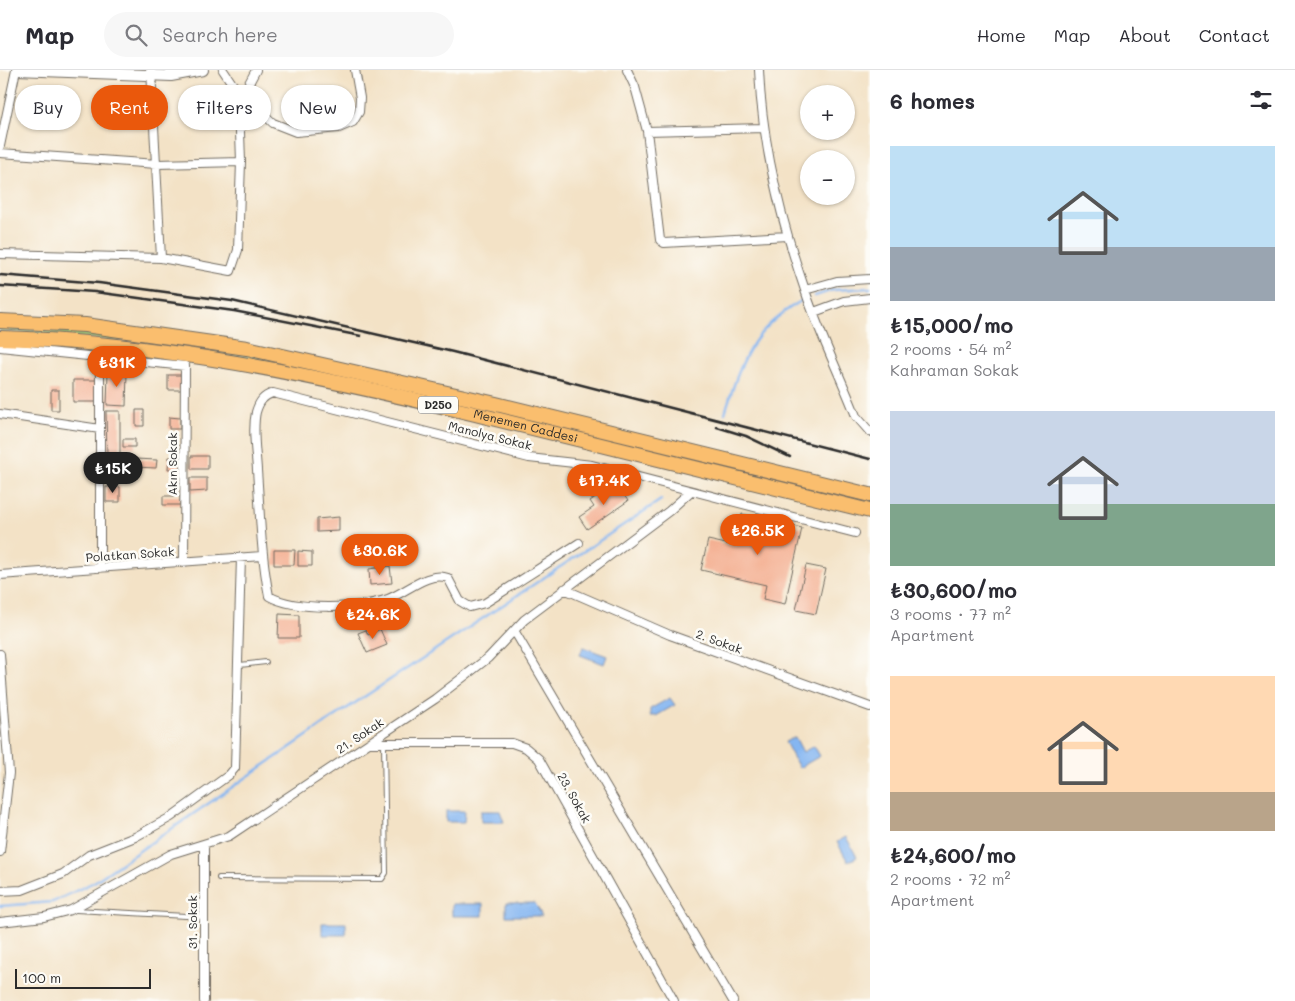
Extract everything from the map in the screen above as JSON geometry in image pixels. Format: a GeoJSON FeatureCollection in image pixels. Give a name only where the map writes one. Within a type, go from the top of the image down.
{"type":"FeatureCollection","features":[{"type":"Feature","properties":{"kind":"highway","name":"Menemen Caddesi"},"geometry":{"type":"LineString","coordinates":[[0,322],[85,326],[247,348],[496,404],[870,495]]}},
{"type":"Feature","properties":{"kind":"highway","name":"Menemen Caddesi"},"geometry":{"type":"LineString","coordinates":[[0,338],[102,344],[272,368],[456,409],[870,512]]}},
{"type":"Feature","properties":{"kind":"street"},"geometry":{"type":"LineString","coordinates":[[0,146],[17,70],[151,73],[171,76],[203,70]]}},
{"type":"Feature","properties":{"kind":"street"},"geometry":{"type":"LineString","coordinates":[[223,70],[236,85]]}},
{"type":"Feature","properties":{"kind":"street"},"geometry":{"type":"LineString","coordinates":[[248,85],[256,70]]}},
{"type":"Feature","properties":{"kind":"street"},"geometry":{"type":"LineString","coordinates":[[271,120],[296,132],[340,128],[353,122],[359,112],[360,98],[355,70]]}},
{"type":"Feature","properties":{"kind":"street"},"geometry":{"type":"LineString","coordinates":[[627,70],[635,86],[647,131],[660,240],[664,242],[788,236]]}},
{"type":"Feature","properties":{"kind":"street"},"geometry":{"type":"LineString","coordinates":[[759,70],[764,128],[788,236],[805,290],[856,416],[870,432]]}},
{"type":"Feature","properties":{"kind":"street"},"geometry":{"type":"LineString","coordinates":[[151,73],[157,164],[160,258]]}},
{"type":"Feature","properties":{"kind":"street"},"geometry":{"type":"LineString","coordinates":[[647,131],[764,128]]}},
{"type":"Feature","properties":{"kind":"street"},"geometry":{"type":"LineString","coordinates":[[0,254],[160,258],[232,271],[238,250],[241,162],[240,130]]}},
{"type":"Feature","properties":{"kind":"street"},"geometry":{"type":"LineString","coordinates":[[0,153],[157,164],[241,162]]}},
{"type":"Feature","properties":{"kind":"street"},"geometry":{"type":"LineString","coordinates":[[805,290],[837,281],[870,279]]}},
{"type":"Feature","properties":{"kind":"street"},"geometry":{"type":"LineString","coordinates":[[814,312],[844,302],[870,298]]}},
{"type":"Feature","properties":{"kind":"street"},"geometry":{"type":"LineString","coordinates":[[0,347],[100,357],[100,568]]}},
{"type":"Feature","properties":{"kind":"street","name":"Akın Sokak"},"geometry":{"type":"LineString","coordinates":[[100,357],[185,366],[184,563]]}},
{"type":"Feature","properties":{"kind":"street","name":"Manolya Sokak"},"geometry":{"type":"LineString","coordinates":[[262,556],[255,436],[256,413],[260,402],[266,395],[273,393],[529,458],[592,465],[690,492],[855,533]]}},
{"type":"Feature","properties":{"kind":"street"},"geometry":{"type":"LineString","coordinates":[[0,414],[100,429]]}},
{"type":"Feature","properties":{"kind":"street","name":"21. Sokak"},"geometry":{"type":"LineString","coordinates":[[0,922],[44,917],[71,910],[171,854],[229,836],[435,699],[488,658],[516,632],[524,620],[669,511],[690,492]]}},
{"type":"Feature","properties":{"kind":"street"},"geometry":{"type":"LineString","coordinates":[[262,556],[269,596],[276,600],[295,604],[356,606],[388,599],[431,578],[441,576],[448,578],[460,601],[470,607],[485,603],[580,542]]}},
{"type":"Feature","properties":{"kind":"street","name":"Polatkan Sokak"},"geometry":{"type":"LineString","coordinates":[[0,576],[262,556]]}},
{"type":"Feature","properties":{"kind":"street"},"geometry":{"type":"LineString","coordinates":[[0,891],[22,890],[63,874],[89,855],[135,837],[171,818],[229,775],[235,768],[240,665],[242,557]]}},
{"type":"Feature","properties":{"kind":"street","name":"2. Sokak"},"geometry":{"type":"LineString","coordinates":[[564,589],[670,635],[870,707]]}},
{"type":"Feature","properties":{"kind":"street"},"geometry":{"type":"LineString","coordinates":[[516,632],[733,1001]]}},
{"type":"Feature","properties":{"kind":"street"},"geometry":{"type":"LineString","coordinates":[[0,654],[1,690],[9,773],[0,852]]}},
{"type":"Feature","properties":{"kind":"street","name":"23. Sokak"},"geometry":{"type":"LineString","coordinates":[[369,743],[512,743],[526,748],[535,754],[674,1001]]}},
{"type":"Feature","properties":{"kind":"street","name":"31. Sokak"},"geometry":{"type":"LineString","coordinates":[[204,844],[204,1001]]}},
{"type":"Feature","properties":{"kind":"lane"},"geometry":{"type":"LineString","coordinates":[[240,665],[266,662]]}},
{"type":"Feature","properties":{"kind":"lane"},"geometry":{"type":"LineString","coordinates":[[219,878],[382,879],[386,873],[384,743]]}},
{"type":"Feature","properties":{"kind":"lane"},"geometry":{"type":"LineString","coordinates":[[71,910],[204,917]]}},
{"type":"Feature","properties":{"kind":"green space"},"geometry":{"type":"Polygon","coordinates":[[[0,327],[83,333],[165,342],[248,354],[330,369],[870,500],[870,504],[328,373],[152,343],[0,331],[0,327]]]}},
{"type":"Feature","properties":{"kind":"water"},"geometry":{"type":"Polygon","coordinates":[[[583,647],[607,656],[604,664],[580,655],[583,647]]]}},
{"type":"Feature","properties":{"kind":"water"},"geometry":{"type":"Polygon","coordinates":[[[670,698],[675,705],[656,716],[650,716],[650,709],[670,698]]]}},
{"type":"Feature","properties":{"kind":"water"},"geometry":{"type":"Polygon","coordinates":[[[795,737],[803,752],[814,746],[820,756],[799,768],[785,742],[795,737]]]}},
{"type":"Feature","properties":{"kind":"water"},"geometry":{"type":"Polygon","coordinates":[[[446,811],[465,811],[464,822],[446,822],[446,811]]]}},
{"type":"Feature","properties":{"kind":"water"},"geometry":{"type":"Polygon","coordinates":[[[481,811],[500,811],[504,822],[481,822],[481,811]]]}},
{"type":"Feature","properties":{"kind":"water"},"geometry":{"type":"Polygon","coordinates":[[[846,837],[857,857],[848,862],[837,842],[846,837]]]}},
{"type":"Feature","properties":{"kind":"water"},"geometry":{"type":"Polygon","coordinates":[[[506,903],[535,903],[542,916],[506,916],[506,903]]]}},
{"type":"Feature","properties":{"kind":"water"},"geometry":{"type":"Polygon","coordinates":[[[452,904],[483,904],[483,916],[452,916],[452,904]]]}},
{"type":"Feature","properties":{"kind":"water"},"geometry":{"type":"Polygon","coordinates":[[[322,923],[346,923],[346,935],[322,935],[322,923]]]}},
{"type":"Feature","properties":{"kind":"building"},"geometry":{"type":"Polygon","coordinates":[[[108,371],[127,372],[126,406],[107,405],[108,371]]]}},
{"type":"Feature","properties":{"kind":"building"},"geometry":{"type":"Polygon","coordinates":[[[168,375],[182,375],[182,390],[168,390],[168,375]]]}},
{"type":"Feature","properties":{"kind":"building"},"geometry":{"type":"Polygon","coordinates":[[[73,380],[97,380],[96,402],[73,402],[73,380]]]}},
{"type":"Feature","properties":{"kind":"building"},"geometry":{"type":"Polygon","coordinates":[[[51,390],[59,390],[59,410],[51,410],[51,390]]]}},
{"type":"Feature","properties":{"kind":"building"},"geometry":{"type":"Polygon","coordinates":[[[136,410],[144,410],[144,426],[136,426],[136,410]]]}},
{"type":"Feature","properties":{"kind":"building"},"geometry":{"type":"Polygon","coordinates":[[[106,411],[120,411],[120,454],[107,455],[106,411]]]}},
{"type":"Feature","properties":{"kind":"building"},"geometry":{"type":"Polygon","coordinates":[[[169,417],[180,418],[180,429],[169,429],[169,417]]]}},
{"type":"Feature","properties":{"kind":"building"},"geometry":{"type":"Polygon","coordinates":[[[123,439],[135,439],[135,447],[123,447],[123,439]]]}},
{"type":"Feature","properties":{"kind":"building"},"geometry":{"type":"Polygon","coordinates":[[[191,456],[208,456],[208,469],[191,469],[191,456]]]}},
{"type":"Feature","properties":{"kind":"building"},"geometry":{"type":"Polygon","coordinates":[[[169,457],[180,457],[180,469],[168,469],[169,457]]]}},
{"type":"Feature","properties":{"kind":"building"},"geometry":{"type":"Polygon","coordinates":[[[135,459],[157,460],[156,468],[135,467],[135,459]]]}},
{"type":"Feature","properties":{"kind":"building"},"geometry":{"type":"Polygon","coordinates":[[[110,465],[126,465],[126,474],[110,473],[110,465]]]}},
{"type":"Feature","properties":{"kind":"building"},"geometry":{"type":"Polygon","coordinates":[[[190,478],[207,478],[207,491],[190,492],[190,478]]]}},
{"type":"Feature","properties":{"kind":"building"},"geometry":{"type":"Polygon","coordinates":[[[616,483],[628,501],[587,529],[579,517],[594,507],[590,501],[616,483]]]}},
{"type":"Feature","properties":{"kind":"building"},"geometry":{"type":"Polygon","coordinates":[[[106,487],[120,487],[120,502],[106,502],[106,487]]]}},
{"type":"Feature","properties":{"kind":"building"},"geometry":{"type":"Polygon","coordinates":[[[163,496],[180,496],[180,505],[163,505],[163,496]]]}},
{"type":"Feature","properties":{"kind":"building"},"geometry":{"type":"Polygon","coordinates":[[[742,514],[802,528],[785,604],[763,599],[766,585],[701,570],[708,540],[735,546],[742,514]]]}},
{"type":"Feature","properties":{"kind":"building"},"geometry":{"type":"Polygon","coordinates":[[[339,517],[339,531],[317,532],[317,519],[339,517]]]}},
{"type":"Feature","properties":{"kind":"building"},"geometry":{"type":"Polygon","coordinates":[[[274,550],[295,550],[294,565],[274,565],[274,550]]]}},
{"type":"Feature","properties":{"kind":"building"},"geometry":{"type":"Polygon","coordinates":[[[298,551],[312,552],[312,566],[298,566],[298,551]]]}},
{"type":"Feature","properties":{"kind":"building"},"geometry":{"type":"Polygon","coordinates":[[[806,565],[826,569],[816,614],[796,610],[806,565]]]}},
{"type":"Feature","properties":{"kind":"building"},"geometry":{"type":"Polygon","coordinates":[[[390,566],[392,583],[370,585],[369,569],[390,566]]]}},
{"type":"Feature","properties":{"kind":"building"},"geometry":{"type":"Polygon","coordinates":[[[279,614],[299,615],[299,638],[278,638],[279,614]]]}},
{"type":"Feature","properties":{"kind":"building"},"geometry":{"type":"Polygon","coordinates":[[[380,629],[387,645],[367,653],[358,633],[366,630],[368,635],[380,629]]]}},
{"type":"Feature","properties":{"kind":"waterway"},"geometry":{"type":"LineString","coordinates":[[815,296],[833,290],[870,288]]}},
{"type":"Feature","properties":{"kind":"waterway"},"geometry":{"type":"LineString","coordinates":[[725,413],[743,362],[750,348],[770,323],[801,301]]}},
{"type":"Feature","properties":{"kind":"waterway"},"geometry":{"type":"LineString","coordinates":[[0,906],[53,902],[94,882],[352,705],[661,500]]}},
{"type":"Feature","properties":{"kind":"railway"},"geometry":{"type":"LineString","coordinates":[[0,275],[99,283],[232,301],[453,352],[870,459]]}},
{"type":"Feature","properties":{"kind":"railway"},"geometry":{"type":"LineString","coordinates":[[0,286],[95,292],[234,311],[361,336]]}},
{"type":"Feature","properties":{"kind":"railway"},"geometry":{"type":"LineString","coordinates":[[717,427],[746,436],[790,457]]}}]}
